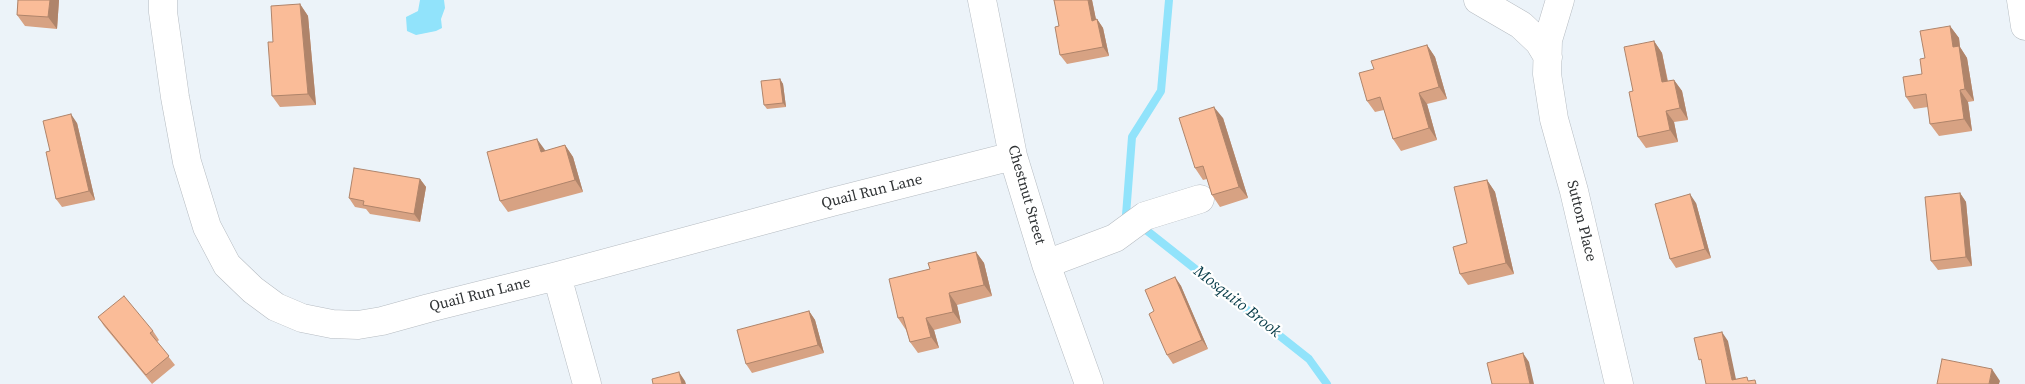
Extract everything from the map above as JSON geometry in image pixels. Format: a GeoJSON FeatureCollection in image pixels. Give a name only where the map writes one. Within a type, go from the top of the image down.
{"type":"FeatureCollection","features":[{"type":"Feature","properties":{"kind":"street","name":"Quail Run Lane"},"geometry":{"type":"LineString","coordinates":[[163,0],[175,97],[186,152],[207,227],[227,265],[253,290],[276,307],[302,318],[332,324],[358,325],[382,321],[1013,156]]}},
{"type":"Feature","properties":{"kind":"street","name":"Chestnut Street"},"geometry":{"type":"LineString","coordinates":[[982,0],[1013,156],[1046,264],[1089,384]]}},
{"type":"Feature","properties":{"kind":"street"},"geometry":{"type":"LineString","coordinates":[[1478,0],[1522,25],[1539,42],[1548,57]]}},
{"type":"Feature","properties":{"kind":"street","name":"Sutton Place"},"geometry":{"type":"LineString","coordinates":[[1560,0],[1548,40],[1547,74],[1554,119],[1574,191],[1619,384]]}},
{"type":"Feature","properties":{"kind":"street"},"geometry":{"type":"LineString","coordinates":[[2021,0],[2025,26]]}},
{"type":"Feature","properties":{"kind":"street"},"geometry":{"type":"LineString","coordinates":[[1046,264],[1115,238],[1145,216],[1200,199]]}},
{"type":"Feature","properties":{"kind":"street"},"geometry":{"type":"LineString","coordinates":[[557,276],[587,384]]}},
{"type":"Feature","properties":{"kind":"water"},"geometry":{"type":"Polygon","coordinates":[[[420,0],[444,0],[445,8],[441,19],[442,28],[416,35],[407,31],[406,17],[418,11],[420,0]]]}},
{"type":"Feature","properties":{"kind":"building"},"geometry":{"type":"Polygon","coordinates":[[[18,0],[50,0],[48,17],[17,15],[18,0]]]}},
{"type":"Feature","properties":{"kind":"building"},"geometry":{"type":"Polygon","coordinates":[[[1054,0],[1088,0],[1092,21],[1097,19],[1103,47],[1060,55],[1055,27],[1059,26],[1054,0]]]}},
{"type":"Feature","properties":{"kind":"building"},"geometry":{"type":"Polygon","coordinates":[[[300,4],[308,94],[272,96],[268,42],[273,42],[271,6],[300,4]]]}},
{"type":"Feature","properties":{"kind":"building"},"geometry":{"type":"Polygon","coordinates":[[[1950,26],[1953,47],[1959,46],[1965,89],[1960,90],[1964,119],[1930,124],[1926,94],[1906,97],[1903,77],[1922,74],[1920,59],[1925,58],[1920,31],[1950,26]]]}},
{"type":"Feature","properties":{"kind":"building"},"geometry":{"type":"Polygon","coordinates":[[[1654,41],[1662,82],[1674,80],[1680,108],[1666,111],[1670,130],[1638,137],[1629,92],[1633,91],[1624,47],[1654,41]]]}},
{"type":"Feature","properties":{"kind":"building"},"geometry":{"type":"Polygon","coordinates":[[[1427,45],[1439,87],[1419,93],[1429,128],[1393,139],[1380,97],[1367,101],[1359,73],[1374,69],[1371,61],[1427,45]]]}},
{"type":"Feature","properties":{"kind":"building"},"geometry":{"type":"Polygon","coordinates":[[[780,79],[783,103],[764,105],[761,81],[780,79]]]}},
{"type":"Feature","properties":{"kind":"building"},"geometry":{"type":"Polygon","coordinates":[[[1214,107],[1239,187],[1212,195],[1203,166],[1195,168],[1179,118],[1214,107]]]}},
{"type":"Feature","properties":{"kind":"building"},"geometry":{"type":"Polygon","coordinates":[[[71,114],[89,191],[56,199],[46,152],[50,151],[43,121],[71,114]]]}},
{"type":"Feature","properties":{"kind":"building"},"geometry":{"type":"Polygon","coordinates":[[[537,139],[541,152],[565,145],[575,180],[500,201],[487,152],[537,139]]]}},
{"type":"Feature","properties":{"kind":"building"},"geometry":{"type":"Polygon","coordinates":[[[354,168],[420,179],[414,214],[363,205],[364,201],[349,198],[354,168]]]}},
{"type":"Feature","properties":{"kind":"building"},"geometry":{"type":"Polygon","coordinates":[[[1487,180],[1506,263],[1460,274],[1453,247],[1467,243],[1454,187],[1487,180]]]}},
{"type":"Feature","properties":{"kind":"building"},"geometry":{"type":"Polygon","coordinates":[[[1960,193],[1966,257],[1931,261],[1925,197],[1960,193]]]}},
{"type":"Feature","properties":{"kind":"building"},"geometry":{"type":"Polygon","coordinates":[[[1690,194],[1705,249],[1670,259],[1655,204],[1690,194]]]}},
{"type":"Feature","properties":{"kind":"building"},"geometry":{"type":"Polygon","coordinates":[[[976,252],[984,285],[949,293],[953,312],[926,318],[931,337],[910,342],[903,317],[898,318],[889,279],[930,269],[928,263],[976,252]]]}},
{"type":"Feature","properties":{"kind":"building"},"geometry":{"type":"Polygon","coordinates":[[[1175,277],[1202,340],[1167,355],[1149,314],[1154,311],[1145,290],[1175,277]]]}},
{"type":"Feature","properties":{"kind":"building"},"geometry":{"type":"Polygon","coordinates":[[[124,296],[153,331],[150,333],[169,356],[146,375],[98,317],[124,296]]]}},
{"type":"Feature","properties":{"kind":"building"},"geometry":{"type":"Polygon","coordinates":[[[809,311],[818,345],[746,364],[737,330],[809,311]]]}},
{"type":"Feature","properties":{"kind":"building"},"geometry":{"type":"Polygon","coordinates":[[[1722,332],[1732,380],[1747,377],[1748,381],[1755,380],[1756,384],[1706,384],[1694,338],[1722,332]]]}},
{"type":"Feature","properties":{"kind":"building"},"geometry":{"type":"Polygon","coordinates":[[[1523,353],[1530,384],[1492,384],[1487,363],[1523,353]]]}},
{"type":"Feature","properties":{"kind":"building"},"geometry":{"type":"Polygon","coordinates":[[[1942,359],[1992,369],[1989,384],[1937,384],[1942,359]]]}},
{"type":"Feature","properties":{"kind":"building"},"geometry":{"type":"Polygon","coordinates":[[[679,372],[682,384],[653,384],[652,379],[679,372]]]}},
{"type":"Feature","properties":{"kind":"waterway","name":"Mosquito Brook"},"geometry":{"type":"LineString","coordinates":[[1126,215],[1132,137],[1161,91],[1169,0]]}},
{"type":"Feature","properties":{"kind":"waterway","name":"Mosquito Brook"},"geometry":{"type":"LineString","coordinates":[[1141,226],[1309,359],[1327,384]]}}]}
